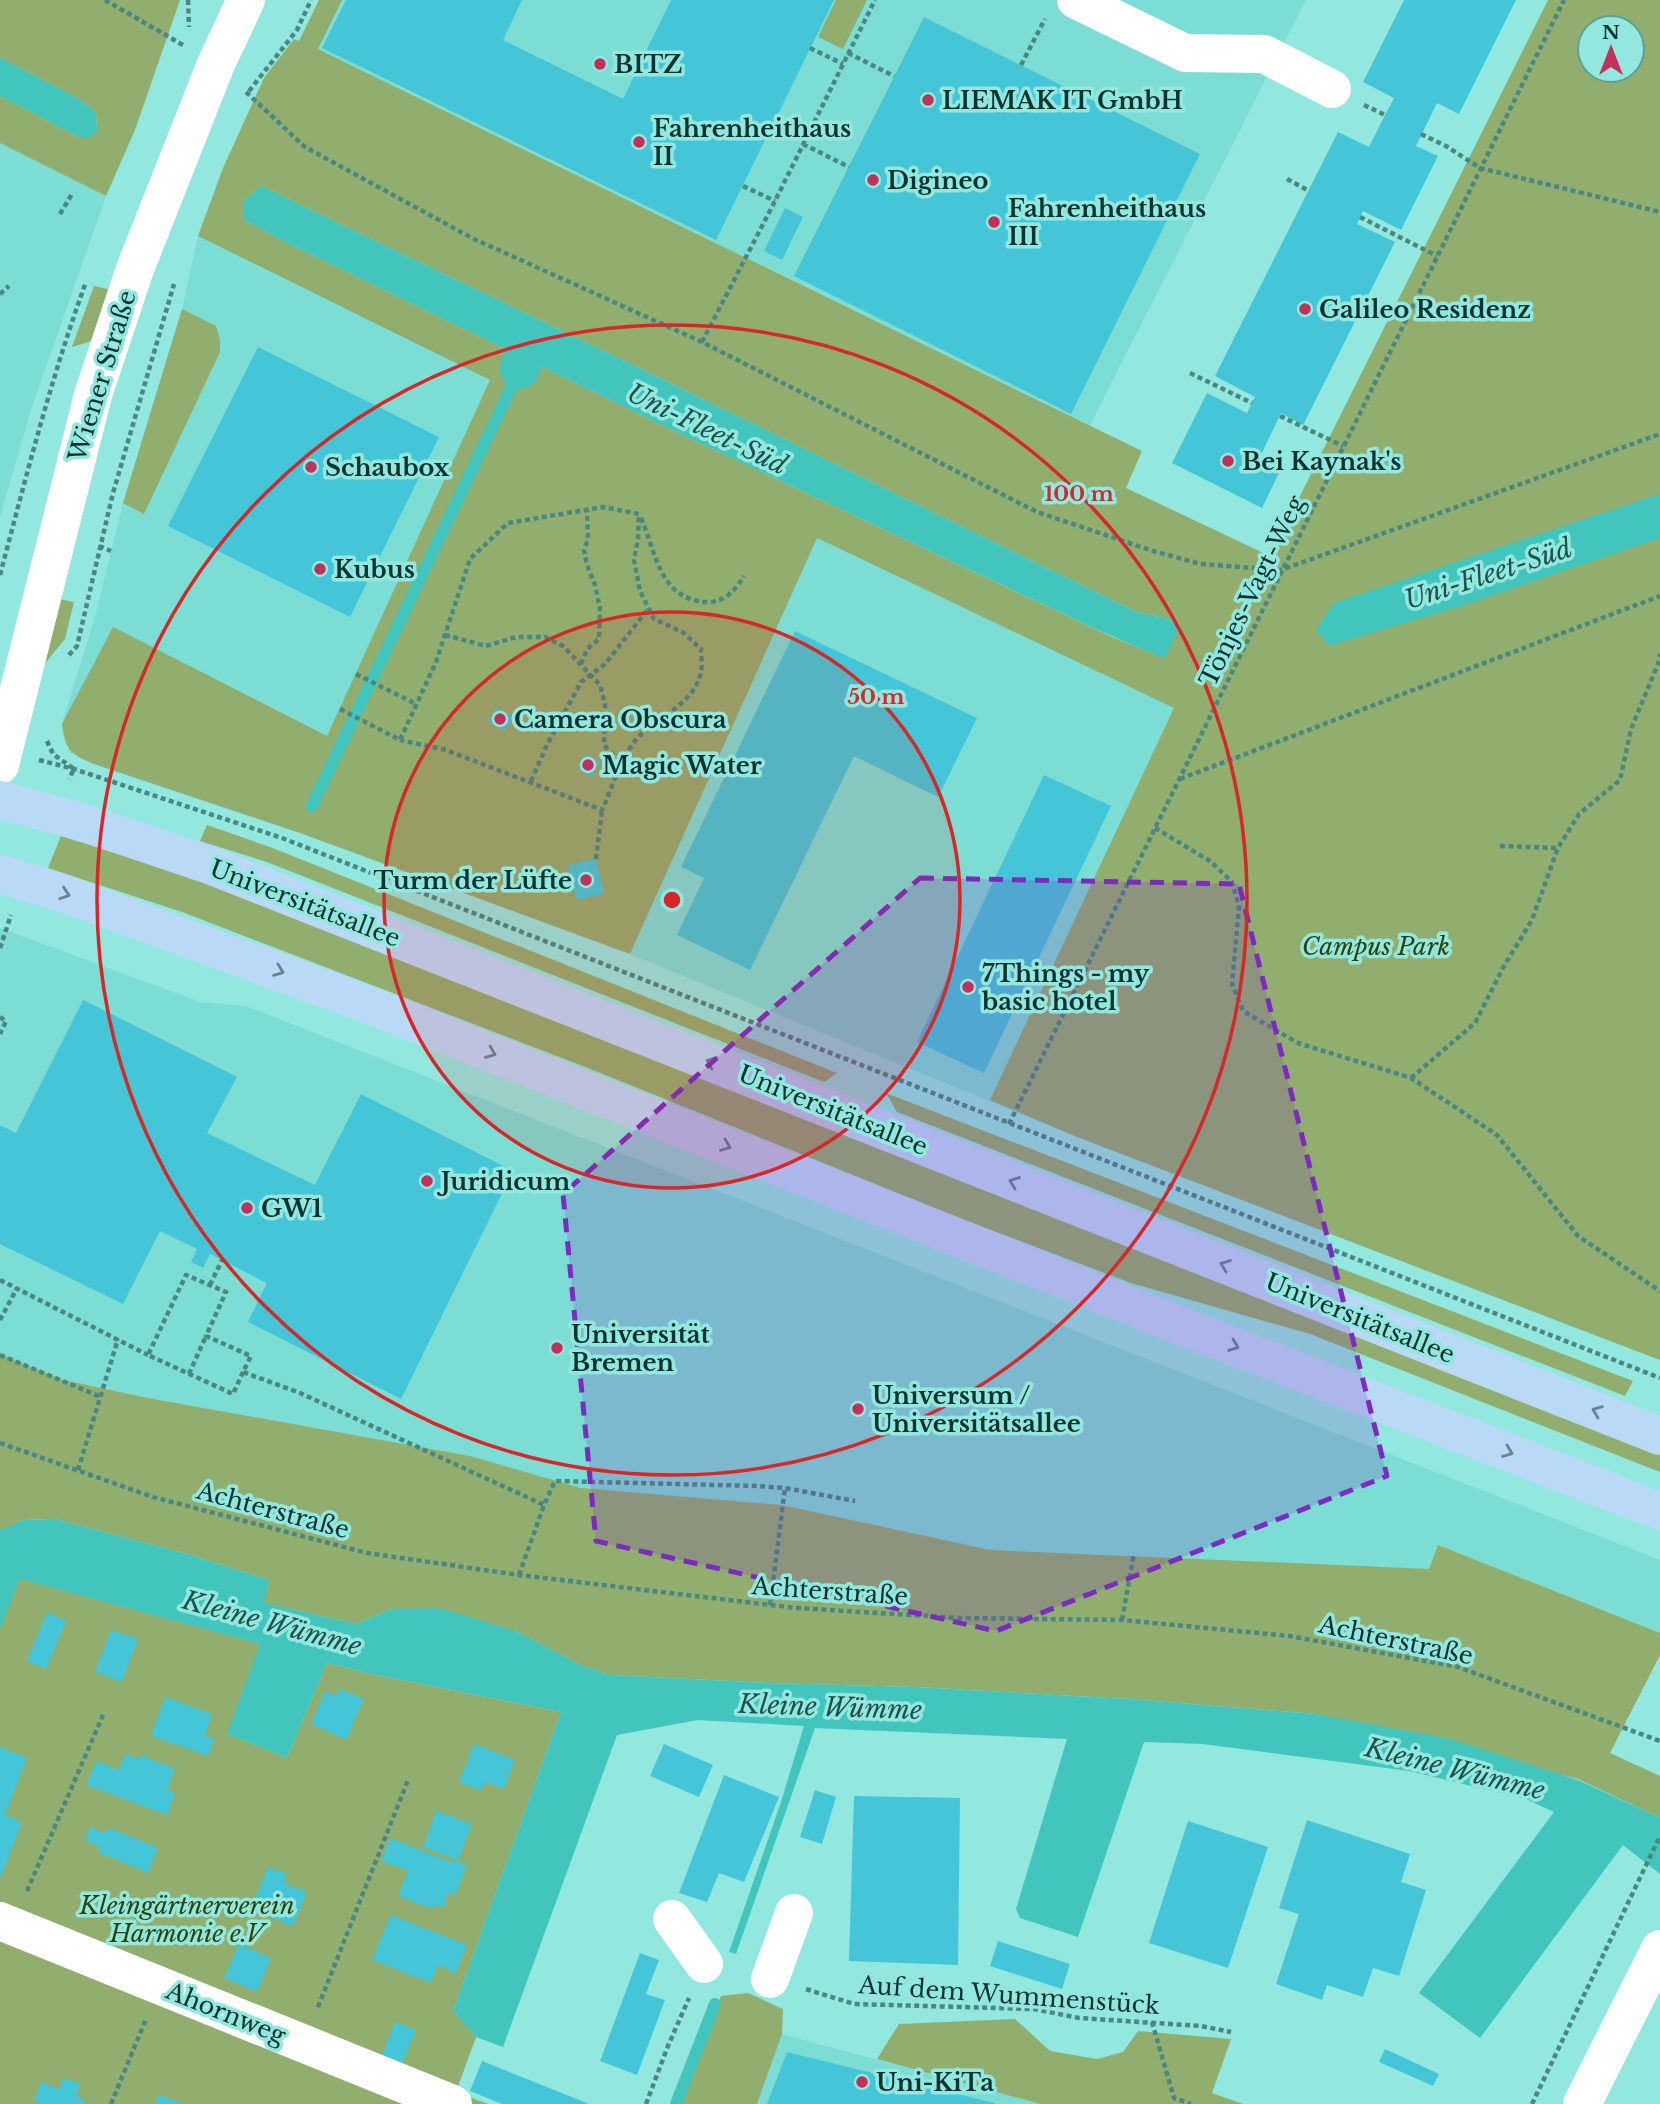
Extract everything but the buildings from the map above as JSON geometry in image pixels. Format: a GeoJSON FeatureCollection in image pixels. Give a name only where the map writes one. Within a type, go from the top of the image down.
{"type":"FeatureCollection","features":[{"type":"Feature","properties":{"kind":"main road","name":"Universitätsallee"},"geometry":{"type":"LineString","coordinates":[[0,800],[79,821],[212,866],[1660,1436]]}},
{"type":"Feature","properties":{"kind":"main road"},"geometry":{"type":"LineString","coordinates":[[0,874],[93,904],[372,1006],[1171,1322],[1660,1511]]}},
{"type":"Feature","properties":{"kind":"street","name":"Wiener Straße"},"geometry":{"type":"LineString","coordinates":[[2,758],[93,395],[135,269],[216,64],[246,0]]}},
{"type":"Feature","properties":{"kind":"street"},"geometry":{"type":"LineString","coordinates":[[1062,5],[1185,53],[1264,54],[1332,89]]}},
{"type":"Feature","properties":{"kind":"street"},"geometry":{"type":"LineString","coordinates":[[769,1979],[794,1913]]}},
{"type":"Feature","properties":{"kind":"street"},"geometry":{"type":"LineString","coordinates":[[672,1919],[704,1964]]}},
{"type":"Feature","properties":{"kind":"street","name":"Ahornweg"},"geometry":{"type":"LineString","coordinates":[[6,1924],[453,2104]]}},
{"type":"Feature","properties":{"kind":"street"},"geometry":{"type":"LineString","coordinates":[[1588,2102],[1660,1949]]}},
{"type":"Feature","properties":{"kind":"path"},"geometry":{"type":"LineString","coordinates":[[105,0],[216,64]]}},
{"type":"Feature","properties":{"kind":"path"},"geometry":{"type":"LineString","coordinates":[[188,0],[190,37]]}},
{"type":"Feature","properties":{"kind":"path"},"geometry":{"type":"LineString","coordinates":[[241,102],[297,30],[311,0]]}},
{"type":"Feature","properties":{"kind":"path"},"geometry":{"type":"LineString","coordinates":[[702,342],[874,0]]}},
{"type":"Feature","properties":{"kind":"path","name":"Tönjes-Vagt-Weg"},"geometry":{"type":"LineString","coordinates":[[1009,1124],[1564,0]]}},
{"type":"Feature","properties":{"kind":"path"},"geometry":{"type":"LineString","coordinates":[[1021,65],[1062,5]]}},
{"type":"Feature","properties":{"kind":"path"},"geometry":{"type":"LineString","coordinates":[[810,48],[843,64]]}},
{"type":"Feature","properties":{"kind":"path"},"geometry":{"type":"LineString","coordinates":[[848,53],[894,76]]}},
{"type":"Feature","properties":{"kind":"path"},"geometry":{"type":"LineString","coordinates":[[272,117],[305,148],[460,231],[702,342],[1037,512],[1153,551],[1201,564],[1281,570],[1660,434]]}},
{"type":"Feature","properties":{"kind":"path"},"geometry":{"type":"LineString","coordinates":[[1422,134],[1480,168],[1660,212]]}},
{"type":"Feature","properties":{"kind":"path"},"geometry":{"type":"LineString","coordinates":[[803,144],[849,167]]}},
{"type":"Feature","properties":{"kind":"path"},"geometry":{"type":"LineString","coordinates":[[1287,179],[1309,191]]}},
{"type":"Feature","properties":{"kind":"path"},"geometry":{"type":"LineString","coordinates":[[743,186],[775,201]]}},
{"type":"Feature","properties":{"kind":"path"},"geometry":{"type":"LineString","coordinates":[[60,214],[72,194]]}},
{"type":"Feature","properties":{"kind":"path"},"geometry":{"type":"LineString","coordinates":[[1360,217],[1437,256]]}},
{"type":"Feature","properties":{"kind":"path"},"geometry":{"type":"LineString","coordinates":[[63,662],[77,646],[99,546],[175,282]]}},
{"type":"Feature","properties":{"kind":"path"},"geometry":{"type":"LineString","coordinates":[[0,294],[9,286]]}},
{"type":"Feature","properties":{"kind":"path"},"geometry":{"type":"LineString","coordinates":[[1190,373],[1252,403]]}},
{"type":"Feature","properties":{"kind":"path"},"geometry":{"type":"LineString","coordinates":[[1280,416],[1343,446]]}},
{"type":"Feature","properties":{"kind":"path"},"geometry":{"type":"LineString","coordinates":[[400,740],[436,662],[470,559],[508,523],[603,507],[639,514]]}},
{"type":"Feature","properties":{"kind":"path"},"geometry":{"type":"LineString","coordinates":[[581,663],[587,649],[599,639],[600,608],[584,550],[588,539],[587,510]]}},
{"type":"Feature","properties":{"kind":"path"},"geometry":{"type":"LineString","coordinates":[[639,514],[664,577],[675,590],[692,601],[714,603],[735,591],[744,576]]}},
{"type":"Feature","properties":{"kind":"path"},"geometry":{"type":"LineString","coordinates":[[596,859],[602,810],[634,742],[648,727],[674,710],[693,692],[701,674],[701,649],[684,633],[654,619],[640,590],[634,560],[639,514]]}},
{"type":"Feature","properties":{"kind":"path"},"geometry":{"type":"LineString","coordinates":[[99,546],[111,551]]}},
{"type":"Feature","properties":{"kind":"path"},"geometry":{"type":"LineString","coordinates":[[1179,779],[1660,596]]}},
{"type":"Feature","properties":{"kind":"path"},"geometry":{"type":"LineString","coordinates":[[531,781],[581,682],[605,663],[649,608]]}},
{"type":"Feature","properties":{"kind":"path"},"geometry":{"type":"LineString","coordinates":[[445,635],[486,646],[516,637],[545,637],[563,646],[600,685],[605,705],[604,745],[622,765]]}},
{"type":"Feature","properties":{"kind":"path"},"geometry":{"type":"LineString","coordinates":[[1411,1078],[1475,1023],[1504,966],[1532,920],[1558,848],[1579,814],[1620,780],[1632,729],[1660,654]]}},
{"type":"Feature","properties":{"kind":"path"},"geometry":{"type":"LineString","coordinates":[[356,674],[416,705]]}},
{"type":"Feature","properties":{"kind":"path"},"geometry":{"type":"LineString","coordinates":[[340,709],[400,740],[446,750],[602,810]]}},
{"type":"Feature","properties":{"kind":"path"},"geometry":{"type":"LineString","coordinates":[[45,733],[53,754],[74,769]]}},
{"type":"Feature","properties":{"kind":"path"},"geometry":{"type":"LineString","coordinates":[[2,758],[74,769],[282,838],[1660,1378]]}},
{"type":"Feature","properties":{"kind":"path"},"geometry":{"type":"LineString","coordinates":[[1155,828],[1210,861],[1232,883],[1239,907],[1232,984],[1243,1011],[1298,1043],[1411,1078],[1497,1135],[1578,1236],[1660,1292]]}},
{"type":"Feature","properties":{"kind":"path"},"geometry":{"type":"LineString","coordinates":[[1500,846],[1558,848]]}},
{"type":"Feature","properties":{"kind":"path"},"geometry":{"type":"LineString","coordinates":[[0,1017],[6,1021],[0,1034]]}},
{"type":"Feature","properties":{"kind":"path"},"geometry":{"type":"LineString","coordinates":[[210,1284],[222,1260]]}},
{"type":"Feature","properties":{"kind":"path"},"geometry":{"type":"LineString","coordinates":[[148,1355],[186,1275],[210,1284],[226,1292],[189,1374]]}},
{"type":"Feature","properties":{"kind":"path"},"geometry":{"type":"LineString","coordinates":[[0,1280],[148,1355],[233,1394],[250,1356],[206,1336]]}},
{"type":"Feature","properties":{"kind":"path"},"geometry":{"type":"LineString","coordinates":[[0,1320],[17,1288]]}},
{"type":"Feature","properties":{"kind":"path"},"geometry":{"type":"LineString","coordinates":[[78,1470],[118,1339]]}},
{"type":"Feature","properties":{"kind":"path"},"geometry":{"type":"LineString","coordinates":[[0,1355],[101,1397]]}},
{"type":"Feature","properties":{"kind":"path"},"geometry":{"type":"LineString","coordinates":[[243,1372],[300,1393],[544,1505]]}},
{"type":"Feature","properties":{"kind":"path","name":"Achterstraße"},"geometry":{"type":"LineString","coordinates":[[0,1443],[153,1496],[367,1553],[519,1575],[770,1605],[959,1618],[1122,1620],[1290,1636],[1458,1667],[1660,1741]]}},
{"type":"Feature","properties":{"kind":"path"},"geometry":{"type":"LineString","coordinates":[[519,1575],[555,1481],[785,1488],[855,1501]]}},
{"type":"Feature","properties":{"kind":"path"},"geometry":{"type":"LineString","coordinates":[[770,1605],[785,1488]]}},
{"type":"Feature","properties":{"kind":"path"},"geometry":{"type":"LineString","coordinates":[[1122,1620],[1134,1553]]}},
{"type":"Feature","properties":{"kind":"path"},"geometry":{"type":"LineString","coordinates":[[6,1924],[103,1715]]}},
{"type":"Feature","properties":{"kind":"path"},"geometry":{"type":"LineString","coordinates":[[304,2044],[408,1780]]}},
{"type":"Feature","properties":{"kind":"path"},"geometry":{"type":"LineString","coordinates":[[1532,2104],[1660,1836]]}},
{"type":"Feature","properties":{"kind":"path"},"geometry":{"type":"LineString","coordinates":[[646,2104],[704,1964]]}},
{"type":"Feature","properties":{"kind":"path","name":"Auf dem Wummenstück"},"geometry":{"type":"LineString","coordinates":[[769,1979],[853,2004],[1034,2009],[1079,2018],[1201,2026],[1231,2032]]}},
{"type":"Feature","properties":{"kind":"path"},"geometry":{"type":"LineString","coordinates":[[111,2104],[159,1986]]}},
{"type":"Feature","properties":{"kind":"path"},"geometry":{"type":"LineString","coordinates":[[1152,2022],[1174,2098],[1191,2104]]}},
{"type":"Feature","properties":{"kind":"highlighted area"},"geometry":{"type":"Polygon","coordinates":[[[920,878],[1239,884],[1387,1476],[996,1631],[596,1541],[563,1194],[920,878]]]}},
{"type":"Feature","properties":{"kind":"shaded area","name":"BITZ"},"geometry":{"type":"Polygon","coordinates":[[[319,0],[1306,0],[1090,425],[318,49],[319,0]]]}},
{"type":"Feature","properties":{"kind":"shaded area","name":"Campus Park"},"geometry":{"type":"Polygon","coordinates":[[[1548,0],[1660,0],[1660,1360],[1077,1137],[630,954],[816,538],[1078,662],[1271,555],[1548,0]]]}},
{"type":"Feature","properties":{"kind":"shaded area"},"geometry":{"type":"Polygon","coordinates":[[[0,143],[106,196],[31,410],[0,517],[0,143]]]}},
{"type":"Feature","properties":{"kind":"shaded area"},"geometry":{"type":"Polygon","coordinates":[[[198,236],[490,379],[506,350],[805,493],[300,833],[91,763],[71,753],[64,738],[62,724],[95,617],[123,503],[182,309],[198,236]]]}},
{"type":"Feature","properties":{"kind":"shaded area","name":"Universität Bremen"},"geometry":{"type":"Polygon","coordinates":[[[0,928],[200,1002],[246,1006],[1660,1560],[1660,1647],[0,1426],[0,928]]]}},
{"type":"Feature","properties":{"kind":"shaded area","name":"Uni-KiTa"},"geometry":{"type":"Polygon","coordinates":[[[782,2034],[1040,2104],[757,2104],[782,2034]]]}},
{"type":"Feature","properties":{"kind":"green space"},"geometry":{"type":"Polygon","coordinates":[[[0,0],[180,0],[135,130],[106,196],[0,143],[0,96],[79,137],[97,131],[96,112],[77,98],[0,58],[0,0]]]}},
{"type":"Feature","properties":{"kind":"green space"},"geometry":{"type":"Polygon","coordinates":[[[319,0],[342,0],[318,49],[1142,451],[1126,488],[1270,556],[1548,0],[1660,0],[1660,1360],[1077,1137],[990,1100],[1174,708],[817,538],[630,954],[300,833],[91,763],[73,753],[65,740],[62,724],[113,627],[327,736],[490,380],[198,236],[223,168],[264,78],[294,39],[299,41],[319,0]],[[261,186],[244,201],[244,219],[273,236],[666,427],[1108,635],[1163,658],[1174,620],[1136,612],[261,186]]]}},
{"type":"Feature","properties":{"kind":"green space"},"geometry":{"type":"Polygon","coordinates":[[[836,0],[867,0],[843,49],[818,37],[836,0]]]}},
{"type":"Feature","properties":{"kind":"green space"},"geometry":{"type":"Polygon","coordinates":[[[94,286],[112,290],[92,341],[72,347],[94,286]]]}},
{"type":"Feature","properties":{"kind":"green space"},"geometry":{"type":"Polygon","coordinates":[[[182,309],[216,326],[220,352],[144,514],[123,503],[182,309]]]}},
{"type":"Feature","properties":{"kind":"green space"},"geometry":{"type":"Polygon","coordinates":[[[59,599],[74,602],[65,639],[42,667],[59,599]]]}},
{"type":"Feature","properties":{"kind":"green space"},"geometry":{"type":"Polygon","coordinates":[[[207,825],[270,847],[837,1073],[824,1082],[267,862],[200,841],[207,825]]]}},
{"type":"Feature","properties":{"kind":"green space"},"geometry":{"type":"Polygon","coordinates":[[[61,836],[200,880],[1660,1453],[1660,1472],[1310,1334],[1131,1283],[962,1219],[588,1068],[182,912],[48,868],[61,836]]]}},
{"type":"Feature","properties":{"kind":"green space"},"geometry":{"type":"Polygon","coordinates":[[[886,1093],[1633,1381],[1625,1396],[897,1112],[886,1093]]]}},
{"type":"Feature","properties":{"kind":"green space"},"geometry":{"type":"Polygon","coordinates":[[[0,1354],[63,1380],[470,1456],[581,1488],[782,1505],[990,1550],[1429,1569],[1438,1545],[1660,1633],[1660,1655],[1610,1753],[1660,1776],[1660,1818],[1578,1779],[1316,1714],[1129,1699],[916,1687],[610,1675],[580,1665],[518,1632],[392,1609],[356,1624],[263,1603],[269,1580],[187,1554],[54,1519],[22,1520],[7,1529],[0,1529],[0,1354]]]}},
{"type":"Feature","properties":{"kind":"green space","name":"Kleingärtnerverein Harmonie e.V"},"geometry":{"type":"Polygon","coordinates":[[[0,1573],[261,1644],[228,1734],[287,1758],[327,1663],[561,1712],[453,2011],[476,2037],[456,2092],[488,2104],[0,2104],[0,1573]]]}},
{"type":"Feature","properties":{"kind":"green space"},"geometry":{"type":"Polygon","coordinates":[[[748,1993],[783,2009],[782,2034],[757,2104],[681,2104],[721,1996],[748,1993]]]}},
{"type":"Feature","properties":{"kind":"green space"},"geometry":{"type":"Polygon","coordinates":[[[1015,2019],[1050,2051],[1097,2059],[1123,2052],[1138,2031],[1231,2039],[1212,2093],[1243,2104],[1040,2104],[877,2059],[899,2024],[1015,2019]]]}},
{"type":"Feature","properties":{"kind":"water"},"geometry":{"type":"Polygon","coordinates":[[[0,58],[77,98],[96,112],[97,131],[89,138],[79,137],[0,96],[0,58]]]}},
{"type":"Feature","properties":{"kind":"water","name":"Uni-Fleet-Süd"},"geometry":{"type":"Polygon","coordinates":[[[261,186],[1136,612],[1174,620],[1179,627],[1167,655],[1163,658],[1098,630],[666,427],[273,236],[244,219],[244,201],[261,186]]]}},
{"type":"Feature","properties":{"kind":"water","name":"Uni-Fleet-Süd"},"geometry":{"type":"Polygon","coordinates":[[[1660,494],[1660,538],[1468,604],[1329,646],[1316,630],[1334,603],[1660,494]]]}},
{"type":"Feature","properties":{"kind":"water","name":"Kleine Wümme"},"geometry":{"type":"Polygon","coordinates":[[[54,1519],[187,1554],[269,1580],[264,1603],[356,1624],[392,1609],[440,1608],[518,1632],[580,1665],[610,1675],[916,1687],[1129,1699],[1316,1714],[1450,1739],[1578,1780],[1660,1818],[1660,1874],[1623,1845],[1480,2038],[1419,1993],[1554,1812],[1526,1799],[1409,1771],[1203,1744],[1144,1742],[1078,1937],[1020,1918],[1016,1909],[1067,1739],[815,1728],[736,1954],[729,1952],[781,1802],[804,1726],[698,1720],[617,1735],[503,2047],[476,2037],[453,2011],[561,1712],[327,1663],[287,1758],[227,1734],[260,1644],[20,1579],[0,1629],[0,1529],[22,1520],[54,1519]]]}},
{"type":"Feature","properties":{"kind":"waterway"},"geometry":{"type":"LineString","coordinates":[[520,369],[527,343]]}},
{"type":"Feature","properties":{"kind":"waterway"},"geometry":{"type":"LineString","coordinates":[[312,806],[520,369]]}},
{"type":"Feature","properties":{"kind":"waterway"},"geometry":{"type":"LineString","coordinates":[[676,2104],[715,2004]]}},
{"type":"Feature","properties":{"kind":"place","name":"BITZ"},"geometry":{"type":"Point","coordinates":[600,64]}},
{"type":"Feature","properties":{"kind":"place","name":"LIEMAK IT GmbH"},"geometry":{"type":"Point","coordinates":[928,100]}},
{"type":"Feature","properties":{"kind":"place","name":"Fahrenheithaus II"},"geometry":{"type":"Point","coordinates":[639,142]}},
{"type":"Feature","properties":{"kind":"place","name":"Digineo"},"geometry":{"type":"Point","coordinates":[873,180]}},
{"type":"Feature","properties":{"kind":"place","name":"Fahrenheithaus III"},"geometry":{"type":"Point","coordinates":[994,222]}},
{"type":"Feature","properties":{"kind":"place","name":"Galileo Residenz"},"geometry":{"type":"Point","coordinates":[1305,309]}},
{"type":"Feature","properties":{"kind":"place","name":"Bei Kaynak's"},"geometry":{"type":"Point","coordinates":[1228,461]}},
{"type":"Feature","properties":{"kind":"place","name":"Schaubox"},"geometry":{"type":"Point","coordinates":[311,467]}},
{"type":"Feature","properties":{"kind":"place","name":"Kubus"},"geometry":{"type":"Point","coordinates":[320,569]}},
{"type":"Feature","properties":{"kind":"place","name":"Camera Obscura"},"geometry":{"type":"Point","coordinates":[500,719]}},
{"type":"Feature","properties":{"kind":"place","name":"Magic Water"},"geometry":{"type":"Point","coordinates":[588,765]}},
{"type":"Feature","properties":{"kind":"place","name":"Turm der Lüfte"},"geometry":{"type":"Point","coordinates":[586,880]}},
{"type":"Feature","properties":{"kind":"place","name":"7Things - my basic hotel"},"geometry":{"type":"Point","coordinates":[968,987]}},
{"type":"Feature","properties":{"kind":"place","name":"Juridicum"},"geometry":{"type":"Point","coordinates":[427,1181]}},
{"type":"Feature","properties":{"kind":"place","name":"GW1"},"geometry":{"type":"Point","coordinates":[247,1208]}},
{"type":"Feature","properties":{"kind":"place","name":"Universität Bremen"},"geometry":{"type":"Point","coordinates":[557,1348]}},
{"type":"Feature","properties":{"kind":"place","name":"Universum / Universitätsallee"},"geometry":{"type":"Point","coordinates":[858,1409]}},
{"type":"Feature","properties":{"kind":"place","name":"Uni-KiTa"},"geometry":{"type":"Point","coordinates":[862,2082]}}]}
